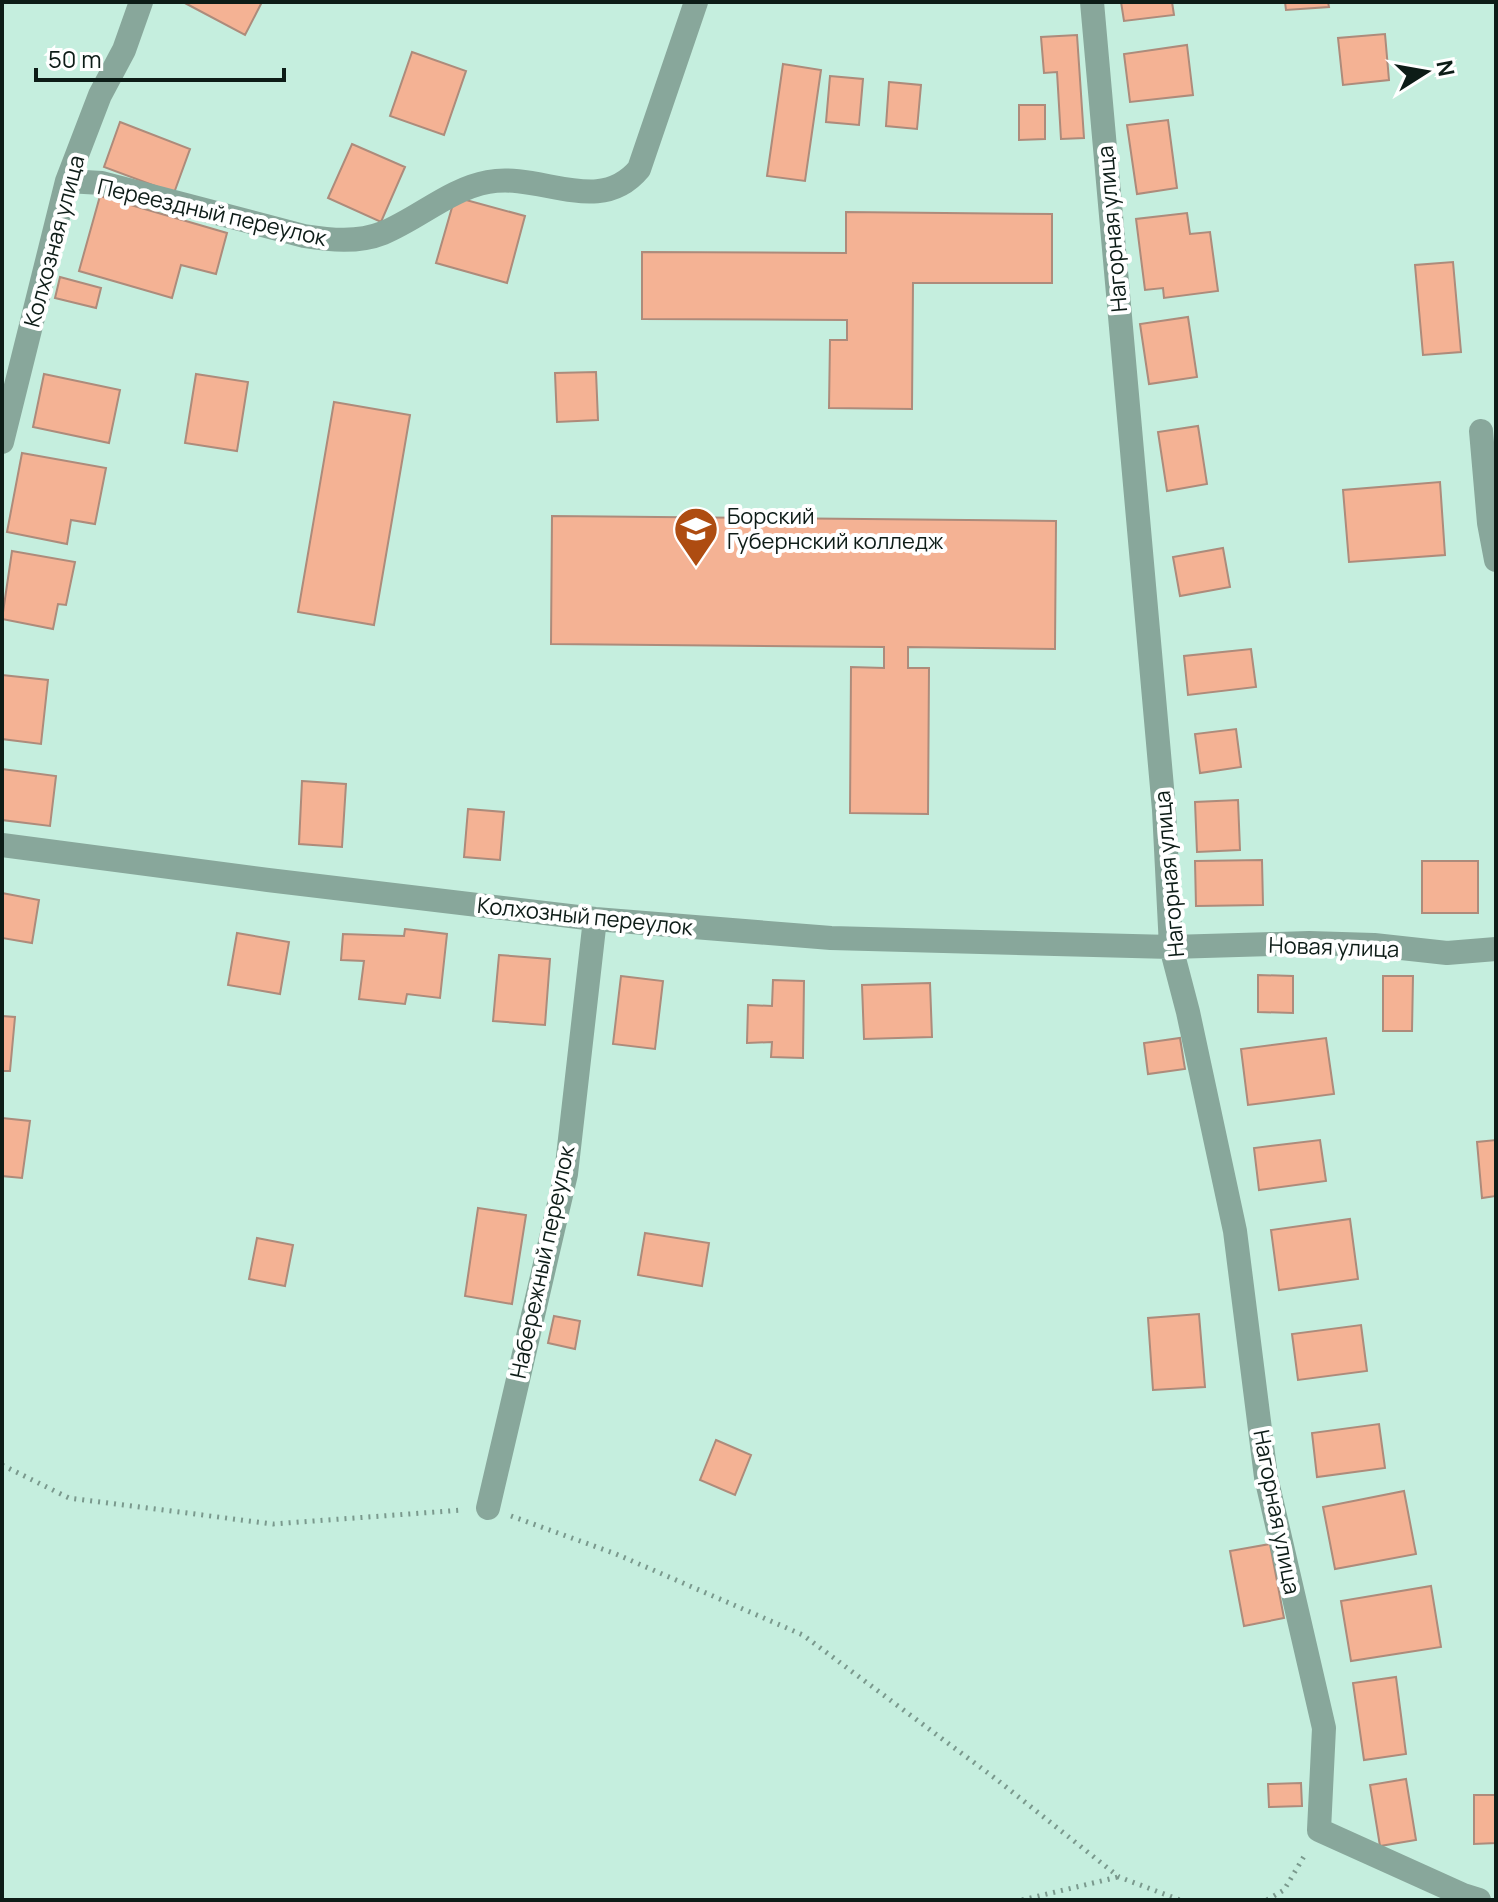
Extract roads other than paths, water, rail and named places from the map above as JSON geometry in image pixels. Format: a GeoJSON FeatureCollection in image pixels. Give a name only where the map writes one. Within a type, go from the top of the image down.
{"type":"FeatureCollection","features":[{"type":"Feature","properties":{"kind":"street","name":"Колхозная улица"},"geometry":{"type":"LineString","coordinates":[[2,442],[67,181],[100,95],[124,50],[141,2]]}},
{"type":"Feature","properties":{"kind":"street","name":"Переездный переулок"},"geometry":{"type":"LineString","coordinates":[[67,181],[102,183],[304,236],[336,241],[381,234],[466,189],[487,182],[509,179],[594,193],[610,191],[628,182],[639,169],[696,2]]}},
{"type":"Feature","properties":{"kind":"street","name":"Нагорная улица"},"geometry":{"type":"LineString","coordinates":[[1092,2],[1164,810],[1171,947],[1235,1231],[1266,1477],[1324,1728],[1319,1830],[1479,1900]]}},
{"type":"Feature","properties":{"kind":"street"},"geometry":{"type":"LineString","coordinates":[[1481,431],[1489,523],[1496,560]]}},
{"type":"Feature","properties":{"kind":"street","name":"Колхозный переулок"},"geometry":{"type":"LineString","coordinates":[[2,845],[595,919],[831,938],[1171,947]]}},
{"type":"Feature","properties":{"kind":"street","name":"Набережный переулок"},"geometry":{"type":"LineString","coordinates":[[488,1508],[566,1174],[595,919]]}},
{"type":"Feature","properties":{"kind":"street","name":"Новая улица"},"geometry":{"type":"LineString","coordinates":[[1171,947],[1309,943],[1374,945],[1447,953],[1496,949]]}},
{"type":"Feature","properties":{"kind":"place","name":"Борский Губернский колледж"},"geometry":{"type":"Point","coordinates":[696,568]}}]}
